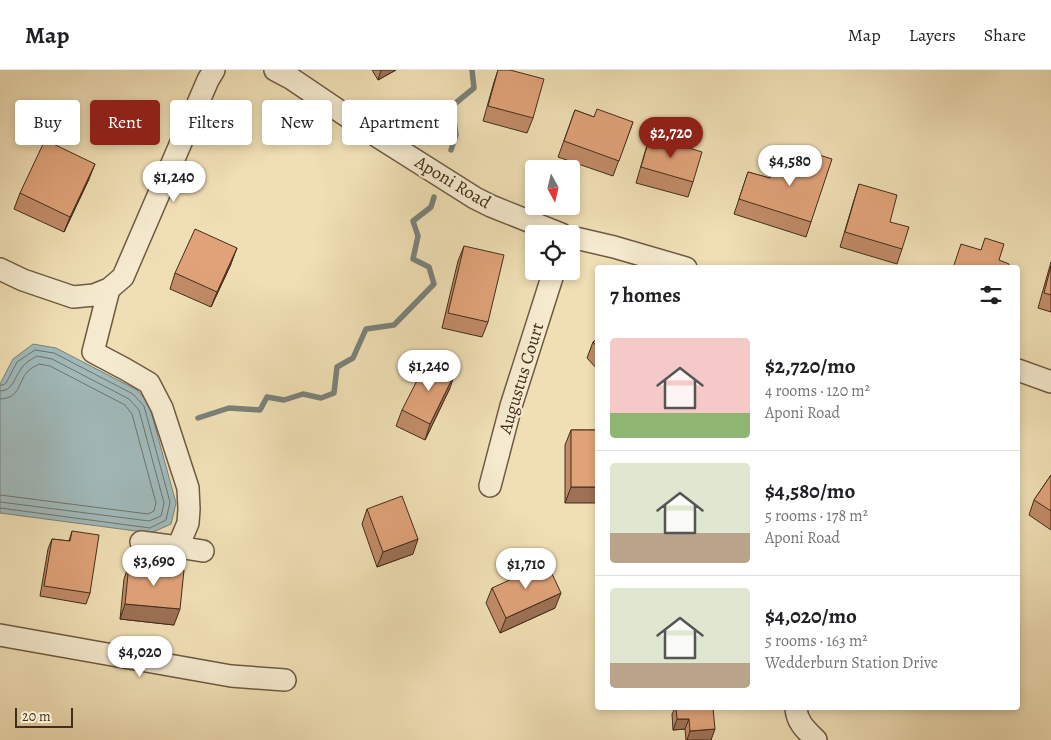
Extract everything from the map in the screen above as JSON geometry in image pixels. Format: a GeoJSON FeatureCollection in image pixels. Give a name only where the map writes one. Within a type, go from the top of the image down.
{"type":"FeatureCollection","features":[{"type":"Feature","properties":{"kind":"street"},"geometry":{"type":"LineString","coordinates":[[0,269],[23,280],[73,297],[101,292],[123,276],[214,70]]}},
{"type":"Feature","properties":{"kind":"street","name":"Aponi Road"},"geometry":{"type":"LineString","coordinates":[[275,70],[292,79],[369,131],[475,198],[538,225]]}},
{"type":"Feature","properties":{"kind":"street"},"geometry":{"type":"LineString","coordinates":[[580,239],[676,265]]}},
{"type":"Feature","properties":{"kind":"street","name":"Augustus Court"},"geometry":{"type":"LineString","coordinates":[[490,486],[511,406],[551,280]]}},
{"type":"Feature","properties":{"kind":"street"},"geometry":{"type":"LineString","coordinates":[[101,292],[92,352],[149,383],[162,408],[188,488],[188,523],[178,547]]}},
{"type":"Feature","properties":{"kind":"street"},"geometry":{"type":"LineString","coordinates":[[1020,371],[1051,382]]}},
{"type":"Feature","properties":{"kind":"street"},"geometry":{"type":"LineString","coordinates":[[141,542],[203,551]]}},
{"type":"Feature","properties":{"kind":"street"},"geometry":{"type":"LineString","coordinates":[[0,635],[232,676],[285,680]]}},
{"type":"Feature","properties":{"kind":"street"},"geometry":{"type":"LineString","coordinates":[[796,710],[797,716],[806,731],[815,739]]}},
{"type":"Feature","properties":{"kind":"water"},"geometry":{"type":"Polygon","coordinates":[[[33,344],[56,348],[137,390],[149,404],[176,503],[171,524],[151,533],[0,513],[0,384],[13,359],[33,344]]]}},
{"type":"Feature","properties":{"kind":"building"},"geometry":{"type":"Polygon","coordinates":[[[498,70],[510,70],[544,79],[533,118],[488,106],[498,70]]]}},
{"type":"Feature","properties":{"kind":"building"},"geometry":{"type":"Polygon","coordinates":[[[597,109],[633,122],[619,161],[564,141],[575,110],[594,117],[597,109]]]}},
{"type":"Feature","properties":{"kind":"building"},"geometry":{"type":"Polygon","coordinates":[[[650,136],[702,152],[693,182],[641,167],[650,136]]]}},
{"type":"Feature","properties":{"kind":"building"},"geometry":{"type":"Polygon","coordinates":[[[43,145],[55,145],[95,164],[70,217],[20,193],[43,145]]]}},
{"type":"Feature","properties":{"kind":"building"},"geometry":{"type":"Polygon","coordinates":[[[800,149],[832,159],[811,222],[739,199],[748,172],[770,178],[774,166],[793,172],[800,149]]]}},
{"type":"Feature","properties":{"kind":"building"},"geometry":{"type":"Polygon","coordinates":[[[859,184],[897,195],[890,222],[909,227],[902,249],[845,232],[859,184]]]}},
{"type":"Feature","properties":{"kind":"building"},"geometry":{"type":"Polygon","coordinates":[[[195,229],[237,248],[217,292],[175,273],[195,229]]]}},
{"type":"Feature","properties":{"kind":"building"},"geometry":{"type":"Polygon","coordinates":[[[985,238],[1004,244],[999,260],[1009,265],[954,265],[961,244],[981,250],[985,238]]]}},
{"type":"Feature","properties":{"kind":"building"},"geometry":{"type":"Polygon","coordinates":[[[464,246],[504,255],[488,322],[448,313],[464,246]]]}},
{"type":"Feature","properties":{"kind":"building"},"geometry":{"type":"Polygon","coordinates":[[[1051,266],[1051,295],[1044,293],[1051,266]]]}},
{"type":"Feature","properties":{"kind":"building"},"geometry":{"type":"Polygon","coordinates":[[[428,359],[455,373],[430,424],[402,410],[428,359]]]}},
{"type":"Feature","properties":{"kind":"building"},"geometry":{"type":"Polygon","coordinates":[[[571,430],[595,430],[595,487],[571,487],[571,430]]]}},
{"type":"Feature","properties":{"kind":"building"},"geometry":{"type":"Polygon","coordinates":[[[1051,475],[1051,511],[1034,500],[1051,475]]]}},
{"type":"Feature","properties":{"kind":"building"},"geometry":{"type":"Polygon","coordinates":[[[402,496],[418,539],[383,552],[367,509],[402,496]]]}},
{"type":"Feature","properties":{"kind":"building"},"geometry":{"type":"Polygon","coordinates":[[[72,531],[99,535],[90,593],[44,586],[52,539],[70,541],[72,531]]]}},
{"type":"Feature","properties":{"kind":"building"},"geometry":{"type":"Polygon","coordinates":[[[547,563],[561,593],[506,618],[492,588],[547,563]]]}},
{"type":"Feature","properties":{"kind":"building"},"geometry":{"type":"Polygon","coordinates":[[[129,564],[184,570],[180,609],[125,604],[129,564]]]}},
{"type":"Feature","properties":{"kind":"building"},"geometry":{"type":"Polygon","coordinates":[[[676,710],[713,710],[715,729],[690,731],[689,719],[677,719],[676,710]]]}},
{"type":"Feature","properties":{"kind":"waterway"},"geometry":{"type":"LineString","coordinates":[[451,150],[456,135],[452,106],[474,88],[472,70]]}},
{"type":"Feature","properties":{"kind":"waterway"},"geometry":{"type":"LineString","coordinates":[[198,418],[229,408],[260,410],[267,397],[284,400],[303,394],[321,398],[334,393],[337,367],[353,358],[366,329],[394,325],[434,284],[429,267],[413,259],[418,236],[413,221],[431,207],[434,197]]}}]}
